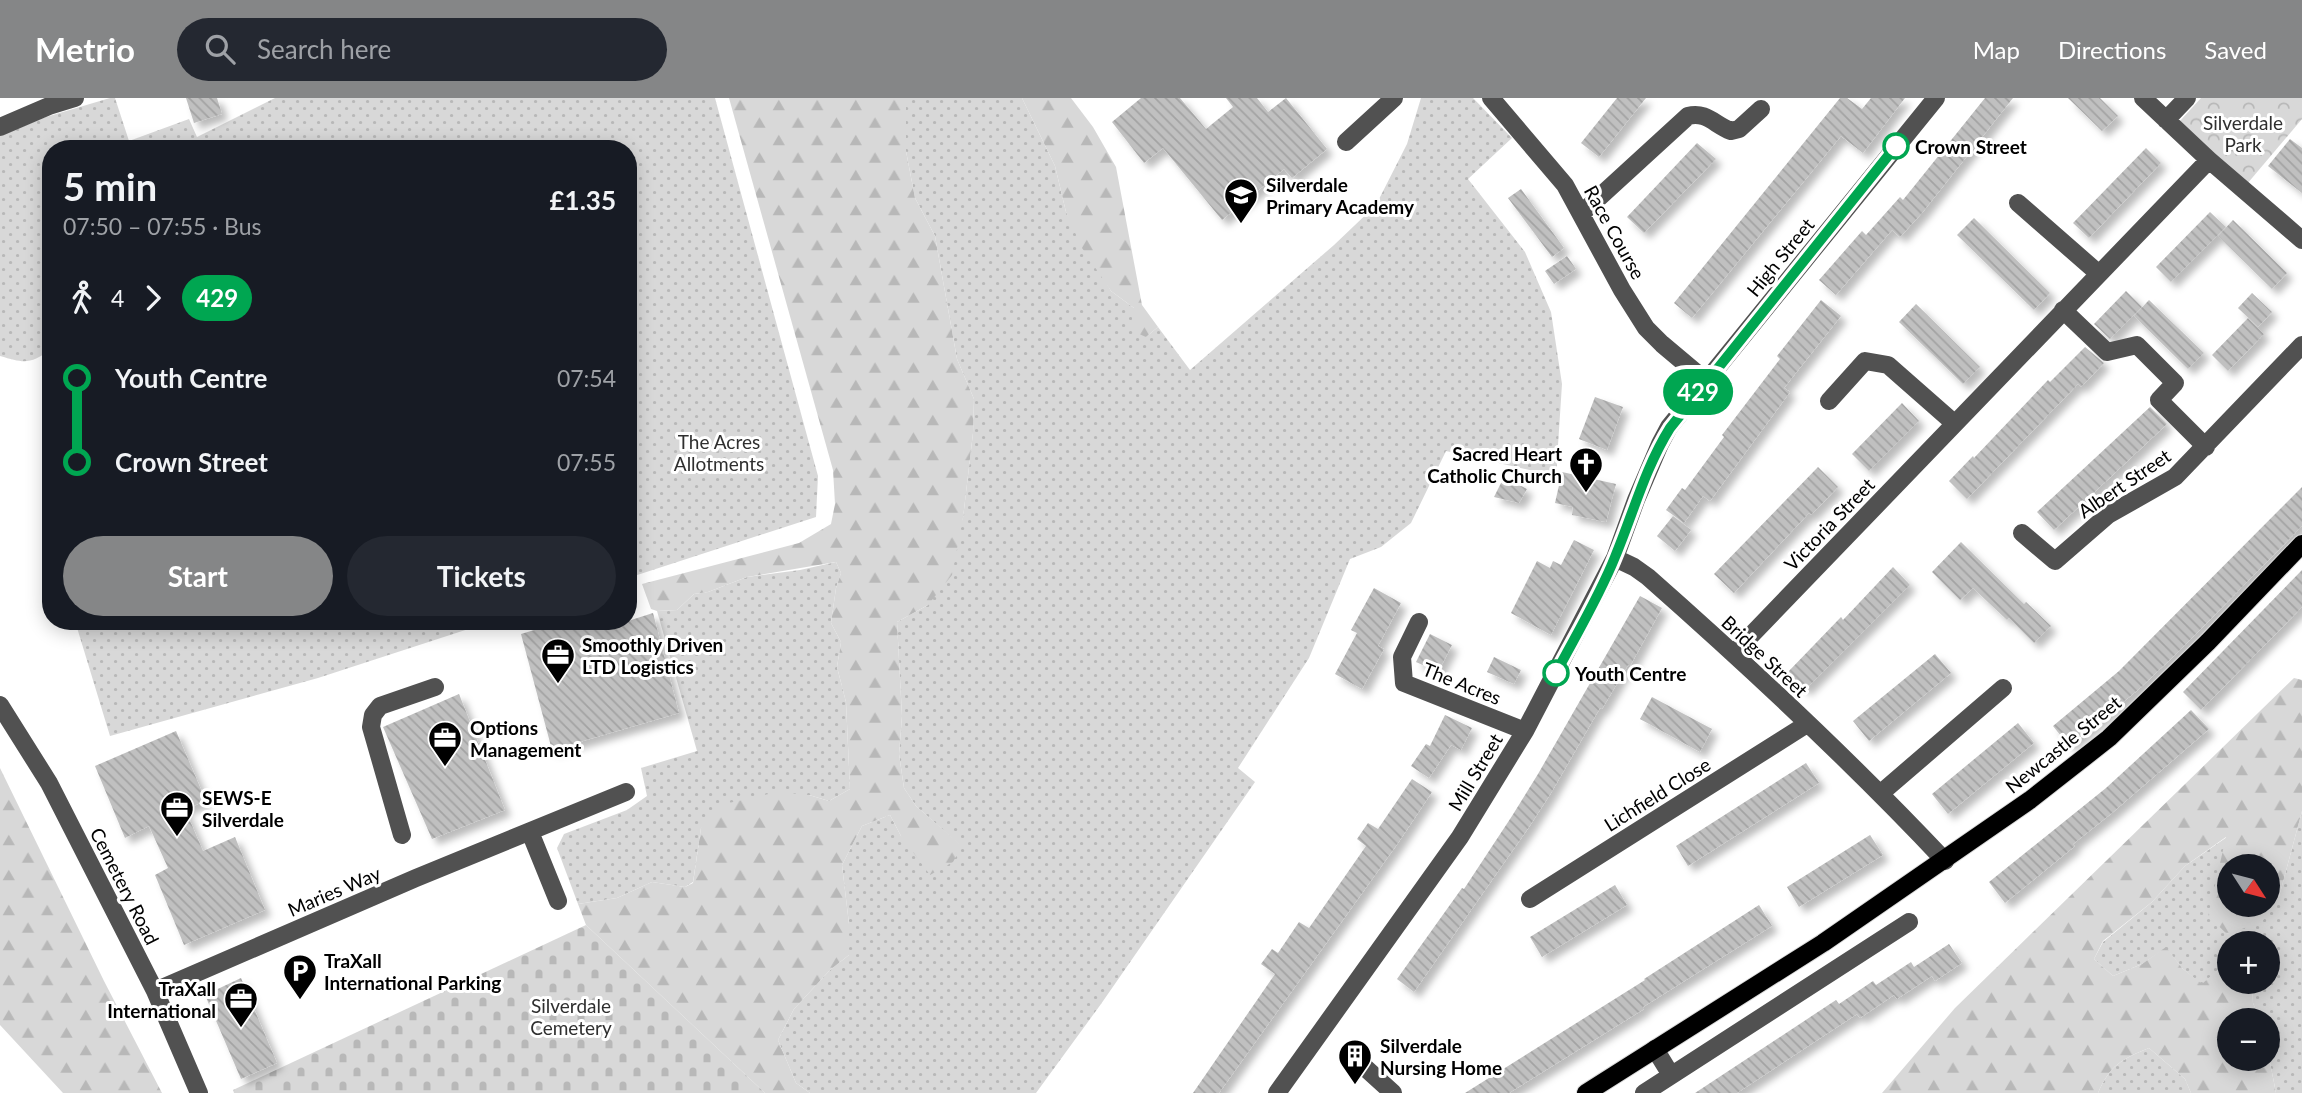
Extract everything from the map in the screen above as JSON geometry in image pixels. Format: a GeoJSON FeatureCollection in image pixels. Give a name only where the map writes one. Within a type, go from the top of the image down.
{"type":"FeatureCollection","features":[{"type":"Feature","properties":{"kind":"main road","name":"Newcastle Street"},"geometry":{"type":"LineString","coordinates":[[1586,1093],[1823,943],[2030,800],[2109,738],[2208,642],[2302,544]]}},
{"type":"Feature","properties":{"kind":"street"},"geometry":{"type":"LineString","coordinates":[[0,127],[75,98]]}},
{"type":"Feature","properties":{"kind":"street"},"geometry":{"type":"LineString","coordinates":[[1346,142],[1394,98]]}},
{"type":"Feature","properties":{"kind":"street","name":"Race Course"},"geometry":{"type":"LineString","coordinates":[[1491,98],[1565,185],[1622,290],[1646,328],[1706,382]]}},
{"type":"Feature","properties":{"kind":"street","name":"High Street"},"geometry":{"type":"LineString","coordinates":[[1660,444],[1706,382],[1936,98]]}},
{"type":"Feature","properties":{"kind":"street"},"geometry":{"type":"LineString","coordinates":[[2143,98],[2209,160],[2302,240]]}},
{"type":"Feature","properties":{"kind":"street"},"geometry":{"type":"LineString","coordinates":[[2166,120],[2187,98]]}},
{"type":"Feature","properties":{"kind":"street"},"geometry":{"type":"LineString","coordinates":[[1582,213],[1688,116],[1698,114],[1731,131],[1739,129],[1761,110]]}},
{"type":"Feature","properties":{"kind":"street","name":"Victoria Street"},"geometry":{"type":"LineString","coordinates":[[1734,653],[2209,160]]}},
{"type":"Feature","properties":{"kind":"street"},"geometry":{"type":"LineString","coordinates":[[2018,203],[2098,273]]}},
{"type":"Feature","properties":{"kind":"street"},"geometry":{"type":"LineString","coordinates":[[2063,310],[2107,352],[2137,345],[2175,383],[2160,400],[2206,447]]}},
{"type":"Feature","properties":{"kind":"street","name":"Albert Street"},"geometry":{"type":"LineString","coordinates":[[2022,533],[2055,561],[2108,515],[2175,477],[2302,345]]}},
{"type":"Feature","properties":{"kind":"street"},"geometry":{"type":"LineString","coordinates":[[1829,401],[1865,361],[1888,365],[1954,423]]}},
{"type":"Feature","properties":{"kind":"street","name":"Mill Street"},"geometry":{"type":"LineString","coordinates":[[1277,1093],[1460,837],[1525,731],[1615,558],[1660,444]]}},
{"type":"Feature","properties":{"kind":"street","name":"Bridge Street"},"geometry":{"type":"LineString","coordinates":[[1615,558],[1648,577],[1734,653],[1881,793],[1945,861]]}},
{"type":"Feature","properties":{"kind":"street","name":"The Acres"},"geometry":{"type":"LineString","coordinates":[[1419,622],[1402,657],[1404,683],[1525,731]]}},
{"type":"Feature","properties":{"kind":"street"},"geometry":{"type":"LineString","coordinates":[[402,835],[370,727],[373,715],[380,706],[435,687]]}},
{"type":"Feature","properties":{"kind":"street"},"geometry":{"type":"LineString","coordinates":[[1881,793],[2003,688]]}},
{"type":"Feature","properties":{"kind":"street","name":"Cemetery Road"},"geometry":{"type":"LineString","coordinates":[[0,705],[49,783],[155,991],[199,1093]]}},
{"type":"Feature","properties":{"kind":"street","name":"Lichfield Close"},"geometry":{"type":"LineString","coordinates":[[1530,899],[1807,724]]}},
{"type":"Feature","properties":{"kind":"street","name":"Maries Way"},"geometry":{"type":"LineString","coordinates":[[155,991],[416,878],[626,792]]}},
{"type":"Feature","properties":{"kind":"street"},"geometry":{"type":"LineString","coordinates":[[530,832],[558,901]]}},
{"type":"Feature","properties":{"kind":"street"},"geometry":{"type":"LineString","coordinates":[[1644,1093],[1909,922]]}},
{"type":"Feature","properties":{"kind":"street"},"geometry":{"type":"LineString","coordinates":[[1823,943],[1835,969]]}},
{"type":"Feature","properties":{"kind":"street"},"geometry":{"type":"LineString","coordinates":[[1655,1049],[1671,1075]]}},
{"type":"Feature","properties":{"kind":"street"},"geometry":{"type":"LineString","coordinates":[[1360,1063],[1393,1093]]}},
{"type":"Feature","properties":{"kind":"green space","name":"The Acres Allotments"},"geometry":{"type":"Polygon","coordinates":[[[115,98],[129,140],[42,140],[42,355],[27,361],[15,360],[0,356],[0,136],[46,117],[115,98]]]}},
{"type":"Feature","properties":{"kind":"green space","name":"The Acres Allotments"},"geometry":{"type":"Polygon","coordinates":[[[275,98],[715,98],[818,476],[816,517],[637,575],[637,140],[132,140],[189,119],[197,137],[275,98]]]}},
{"type":"Feature","properties":{"kind":"green space"},"geometry":{"type":"Polygon","coordinates":[[[729,98],[906,98],[906,151],[915,198],[935,236],[957,359],[974,399],[973,433],[963,518],[952,575],[928,605],[897,622],[902,716],[899,754],[904,788],[916,806],[962,846],[953,862],[930,875],[901,836],[890,815],[862,826],[842,865],[849,924],[849,955],[830,970],[794,1009],[778,1040],[796,1083],[810,1093],[765,1093],[586,925],[578,904],[617,898],[652,882],[685,887],[693,883],[701,828],[720,805],[777,792],[809,795],[829,801],[850,789],[846,702],[837,667],[841,642],[831,623],[841,573],[836,562],[747,577],[708,592],[694,594],[677,610],[651,609],[642,584],[799,543],[831,524],[835,504],[833,470],[729,98]]]}},
{"type":"Feature","properties":{"kind":"green space"},"geometry":{"type":"Polygon","coordinates":[[[906,98],[1022,98],[1055,166],[1066,212],[1111,291],[1134,308],[1146,337],[1158,327],[1190,370],[1376,205],[1407,144],[1421,98],[1473,98],[1512,138],[1468,179],[1525,252],[1551,312],[1562,384],[1556,476],[1446,451],[1411,523],[1381,547],[1350,559],[1309,658],[1238,768],[1255,782],[1036,1093],[810,1093],[796,1083],[778,1040],[794,1009],[830,970],[849,955],[849,924],[842,865],[862,826],[890,815],[901,836],[961,846],[916,806],[904,788],[899,754],[902,716],[897,622],[928,605],[963,518],[973,433],[974,399],[957,359],[935,236],[915,198],[906,151],[906,98]]]}},
{"type":"Feature","properties":{"kind":"green space"},"geometry":{"type":"Polygon","coordinates":[[[1022,98],[1071,98],[1093,127],[1116,167],[1142,305],[1158,327],[1146,337],[1130,330],[1134,308],[1111,291],[1082,248],[1066,212],[1055,166],[1022,98]]]}},
{"type":"Feature","properties":{"kind":"green space","name":"Silverdale Park"},"geometry":{"type":"Polygon","coordinates":[[[2201,98],[2302,98],[2302,119],[2247,184],[2179,122],[2201,98]]]}},
{"type":"Feature","properties":{"kind":"green space"},"geometry":{"type":"Polygon","coordinates":[[[836,562],[841,573],[831,623],[841,642],[837,667],[846,702],[850,789],[829,801],[809,795],[701,828],[693,882],[685,887],[652,882],[617,898],[578,904],[557,848],[564,834],[627,810],[647,796],[641,768],[697,751],[657,611],[677,610],[694,594],[708,592],[747,577],[836,562]]]}},
{"type":"Feature","properties":{"kind":"green space"},"geometry":{"type":"Polygon","coordinates":[[[78,630],[465,630],[318,678],[110,736],[78,630]]]}},
{"type":"Feature","properties":{"kind":"green space"},"geometry":{"type":"Polygon","coordinates":[[[2294,678],[2302,680],[2302,811],[2280,893],[2280,854],[2222,854],[2226,837],[2185,866],[2152,902],[2103,941],[2094,959],[2113,976],[2142,964],[2166,947],[2182,968],[2202,984],[2217,971],[2217,994],[2253,994],[2255,1008],[2217,1008],[2217,1071],[2272,1071],[2276,1093],[2191,1093],[2185,1079],[2149,1048],[2112,1069],[2098,1093],[1882,1093],[1955,1008],[2294,678]]]}},
{"type":"Feature","properties":{"kind":"green space"},"geometry":{"type":"Polygon","coordinates":[[[0,768],[162,1093],[63,1093],[0,1025],[0,768]]]}},
{"type":"Feature","properties":{"kind":"green space"},"geometry":{"type":"Polygon","coordinates":[[[2302,811],[2302,1093],[2276,1093],[2272,1071],[2280,1071],[2280,1008],[2255,1008],[2253,1003],[2253,994],[2280,994],[2280,931],[2231,931],[2251,917],[2280,917],[2280,893],[2302,811]]]}},
{"type":"Feature","properties":{"kind":"green space"},"geometry":{"type":"Polygon","coordinates":[[[2227,837],[2227,854],[2217,854],[2217,917],[2227,917],[2227,931],[2217,931],[2217,971],[2202,985],[2182,968],[2166,948],[2142,964],[2113,976],[2094,959],[2103,942],[2152,902],[2185,866],[2227,837]]]}},
{"type":"Feature","properties":{"kind":"green space"},"geometry":{"type":"Polygon","coordinates":[[[2217,876],[2217,917],[2265,917],[2262,922],[2236,931],[2224,931],[2208,916],[2217,876]]]}},
{"type":"Feature","properties":{"kind":"green space","name":"Silverdale Cemetery"},"geometry":{"type":"Polygon","coordinates":[[[586,925],[765,1093],[234,1093],[233,1090],[586,925]]]}},
{"type":"Feature","properties":{"kind":"green space"},"geometry":{"type":"Polygon","coordinates":[[[2149,1048],[2185,1079],[2191,1093],[2098,1093],[2112,1069],[2149,1048]]]}},
{"type":"Feature","properties":{"kind":"building"},"geometry":{"type":"Polygon","coordinates":[[[186,98],[217,98],[222,114],[194,123],[186,98]]]}},
{"type":"Feature","properties":{"kind":"building"},"geometry":{"type":"Polygon","coordinates":[[[1141,98],[1180,98],[1206,129],[1233,107],[1226,98],[1257,98],[1268,112],[1286,98],[1327,149],[1292,178],[1284,169],[1222,220],[1163,148],[1144,163],[1112,122],[1141,98]]]}},
{"type":"Feature","properties":{"kind":"building"},"geometry":{"type":"Polygon","coordinates":[[[1617,98],[1646,98],[1599,157],[1581,143],[1617,98]]]}},
{"type":"Feature","properties":{"kind":"building"},"geometry":{"type":"Polygon","coordinates":[[[1840,98],[1847,98],[1862,109],[1871,98],[1905,98],[1863,153],[1841,136],[1692,318],[1674,303],[1840,98]]]}},
{"type":"Feature","properties":{"kind":"building"},"geometry":{"type":"Polygon","coordinates":[[[1985,98],[2013,98],[1922,213],[1900,237],[1892,230],[1836,295],[1819,280],[1862,231],[1866,235],[1900,197],[1903,200],[1985,98]]]}},
{"type":"Feature","properties":{"kind":"building"},"geometry":{"type":"Polygon","coordinates":[[[2068,98],[2100,98],[2118,116],[2102,131],[2068,98]]]}},
{"type":"Feature","properties":{"kind":"building"},"geometry":{"type":"Polygon","coordinates":[[[2290,139],[2302,148],[2302,193],[2268,166],[2290,139]]]}},
{"type":"Feature","properties":{"kind":"building"},"geometry":{"type":"Polygon","coordinates":[[[1697,143],[1716,159],[1644,233],[1627,217],[1697,143]]]}},
{"type":"Feature","properties":{"kind":"building"},"geometry":{"type":"Polygon","coordinates":[[[2146,148],[2161,163],[2089,238],[2073,223],[2146,148]]]}},
{"type":"Feature","properties":{"kind":"building"},"geometry":{"type":"Polygon","coordinates":[[[1521,189],[1564,248],[1552,257],[1508,198],[1521,189]]]}},
{"type":"Feature","properties":{"kind":"building"},"geometry":{"type":"Polygon","coordinates":[[[2210,212],[2226,227],[2171,282],[2156,267],[2210,212]]]}},
{"type":"Feature","properties":{"kind":"building"},"geometry":{"type":"Polygon","coordinates":[[[1974,218],[2050,293],[2034,310],[1957,235],[1974,218]]]}},
{"type":"Feature","properties":{"kind":"building"},"geometry":{"type":"Polygon","coordinates":[[[2233,220],[2287,273],[2272,289],[2218,236],[2233,220]]]}},
{"type":"Feature","properties":{"kind":"building"},"geometry":{"type":"Polygon","coordinates":[[[1567,256],[1576,269],[1554,284],[1545,271],[1567,256]]]}},
{"type":"Feature","properties":{"kind":"building"},"geometry":{"type":"Polygon","coordinates":[[[2126,291],[2142,307],[2110,339],[2094,324],[2126,291]]]}},
{"type":"Feature","properties":{"kind":"building"},"geometry":{"type":"Polygon","coordinates":[[[2252,293],[2272,312],[2258,327],[2238,308],[2252,293]]]}},
{"type":"Feature","properties":{"kind":"building"},"geometry":{"type":"Polygon","coordinates":[[[1821,300],[1841,316],[1784,388],[1790,392],[1710,501],[1703,496],[1684,523],[1666,510],[1682,488],[1685,490],[1724,437],[1722,435],[1780,359],[1777,356],[1821,300]]]}},
{"type":"Feature","properties":{"kind":"building"},"geometry":{"type":"Polygon","coordinates":[[[2149,300],[2204,353],[2188,369],[2134,316],[2149,300]]]}},
{"type":"Feature","properties":{"kind":"building"},"geometry":{"type":"Polygon","coordinates":[[[1916,304],[1980,367],[1963,384],[1899,322],[1916,304]]]}},
{"type":"Feature","properties":{"kind":"building"},"geometry":{"type":"Polygon","coordinates":[[[2248,318],[2264,334],[2228,371],[2212,355],[2248,318]]]}},
{"type":"Feature","properties":{"kind":"building"},"geometry":{"type":"Polygon","coordinates":[[[2085,347],[2104,363],[2081,387],[2078,384],[1967,499],[1949,481],[2048,380],[2050,382],[2085,347]]]}},
{"type":"Feature","properties":{"kind":"building"},"geometry":{"type":"Polygon","coordinates":[[[1595,397],[1623,407],[1607,450],[1579,439],[1595,397]]]}},
{"type":"Feature","properties":{"kind":"building"},"geometry":{"type":"Polygon","coordinates":[[[1902,403],[1919,421],[1869,471],[1852,454],[1902,403]]]}},
{"type":"Feature","properties":{"kind":"building"},"geometry":{"type":"Polygon","coordinates":[[[2150,407],[2167,424],[2054,530],[2037,512],[2150,407]]]}},
{"type":"Feature","properties":{"kind":"building"},"geometry":{"type":"Polygon","coordinates":[[[1818,467],[1838,487],[1811,515],[1809,513],[1734,593],[1714,574],[1818,467]]]}},
{"type":"Feature","properties":{"kind":"building","name":"Sacred Heart Catholic Church"},"geometry":{"type":"Polygon","coordinates":[[[1562,472],[1616,484],[1606,522],[1572,515],[1573,507],[1555,503],[1562,472]]]}},
{"type":"Feature","properties":{"kind":"building"},"geometry":{"type":"Polygon","coordinates":[[[1504,477],[1527,489],[1519,503],[1494,497],[1504,477]]]}},
{"type":"Feature","properties":{"kind":"building"},"geometry":{"type":"Polygon","coordinates":[[[2302,487],[2302,526],[2139,689],[2069,746],[2053,726],[2119,671],[2302,487]]]}},
{"type":"Feature","properties":{"kind":"building"},"geometry":{"type":"Polygon","coordinates":[[[1673,516],[1691,530],[1675,551],[1657,536],[1673,516]]]}},
{"type":"Feature","properties":{"kind":"building"},"geometry":{"type":"Polygon","coordinates":[[[1574,540],[1594,550],[1551,635],[1511,613],[1537,561],[1550,568],[1553,561],[1561,565],[1574,540]]]}},
{"type":"Feature","properties":{"kind":"building"},"geometry":{"type":"Polygon","coordinates":[[[1961,542],[2024,604],[2026,602],[2051,626],[2034,643],[1973,588],[1960,600],[1932,572],[1961,542]]]}},
{"type":"Feature","properties":{"kind":"building"},"geometry":{"type":"Polygon","coordinates":[[[1893,567],[1910,585],[1805,690],[1787,673],[1841,617],[1843,620],[1893,567]]]}},
{"type":"Feature","properties":{"kind":"building"},"geometry":{"type":"Polygon","coordinates":[[[2302,570],[2302,607],[2201,710],[2183,692],[2302,570]]]}},
{"type":"Feature","properties":{"kind":"building"},"geometry":{"type":"Polygon","coordinates":[[[1374,588],[1401,603],[1378,646],[1384,649],[1362,689],[1335,674],[1357,633],[1351,630],[1374,588]]]}},
{"type":"Feature","properties":{"kind":"building"},"geometry":{"type":"Polygon","coordinates":[[[1640,596],[1662,608],[1630,666],[1628,665],[1602,709],[1600,708],[1529,827],[1414,992],[1397,979],[1462,888],[1464,889],[1512,816],[1640,596]]]}},
{"type":"Feature","properties":{"kind":"building"},"geometry":{"type":"Polygon","coordinates":[[[653,613],[679,713],[552,750],[521,634],[534,630],[637,630],[637,618],[653,613]]]}},
{"type":"Feature","properties":{"kind":"building"},"geometry":{"type":"Polygon","coordinates":[[[1430,634],[1452,645],[1438,672],[1416,662],[1430,634]]]}},
{"type":"Feature","properties":{"kind":"building"},"geometry":{"type":"Polygon","coordinates":[[[1935,654],[1951,673],[1869,741],[1853,721],[1935,654]]]}},
{"type":"Feature","properties":{"kind":"building"},"geometry":{"type":"Polygon","coordinates":[[[1494,657],[1521,670],[1514,684],[1487,672],[1494,657]]]}},
{"type":"Feature","properties":{"kind":"building","name":"Options Management"},"geometry":{"type":"Polygon","coordinates":[[[459,694],[505,810],[432,839],[383,727],[459,694]]]}},
{"type":"Feature","properties":{"kind":"building"},"geometry":{"type":"Polygon","coordinates":[[[1652,697],[1712,729],[1700,752],[1640,719],[1652,697]]]}},
{"type":"Feature","properties":{"kind":"building"},"geometry":{"type":"Polygon","coordinates":[[[2191,710],[2209,729],[2005,903],[1989,882],[2106,788],[2191,710]]]}},
{"type":"Feature","properties":{"kind":"building"},"geometry":{"type":"Polygon","coordinates":[[[1445,715],[1472,728],[1461,750],[1451,745],[1429,778],[1411,766],[1426,744],[1430,746],[1445,715]]]}},
{"type":"Feature","properties":{"kind":"building"},"geometry":{"type":"Polygon","coordinates":[[[2018,723],[2034,743],[1948,814],[1932,794],[2018,723]]]}},
{"type":"Feature","properties":{"kind":"building","name":"SEWS-E Silverdale"},"geometry":{"type":"Polygon","coordinates":[[[176,731],[206,801],[185,809],[203,851],[235,837],[265,910],[184,945],[155,875],[168,868],[149,826],[125,838],[95,766],[176,731]]]}},
{"type":"Feature","properties":{"kind":"building"},"geometry":{"type":"Polygon","coordinates":[[[1806,763],[1819,783],[1688,866],[1676,846],[1806,763]]]}},
{"type":"Feature","properties":{"kind":"building"},"geometry":{"type":"Polygon","coordinates":[[[1412,779],[1432,792],[1398,843],[1219,1093],[1193,1093],[1275,974],[1261,964],[1272,949],[1278,953],[1299,922],[1309,928],[1366,846],[1357,839],[1368,823],[1378,829],[1412,779]]]}},
{"type":"Feature","properties":{"kind":"building"},"geometry":{"type":"Polygon","coordinates":[[[1870,835],[1883,855],[1799,907],[1787,887],[1870,835]]]}},
{"type":"Feature","properties":{"kind":"building"},"geometry":{"type":"Polygon","coordinates":[[[1615,885],[1627,905],[1542,957],[1530,937],[1615,885]]]}},
{"type":"Feature","properties":{"kind":"building"},"geometry":{"type":"Polygon","coordinates":[[[1759,905],[1772,926],[1643,1007],[1644,1009],[1509,1093],[1465,1093],[1645,980],[1759,905]]]}},
{"type":"Feature","properties":{"kind":"building"},"geometry":{"type":"Polygon","coordinates":[[[1949,944],[1962,963],[1935,981],[1932,976],[1897,999],[1894,995],[1860,1018],[1857,1014],[1737,1093],[1695,1093],[1836,1000],[1839,1004],[1873,981],[1876,985],[1911,962],[1914,967],[1949,944]]]}},
{"type":"Feature","properties":{"kind":"building","name":"TraXall International"},"geometry":{"type":"Polygon","coordinates":[[[241,978],[277,1063],[241,1079],[205,995],[241,978]]]}},
{"type":"Feature","properties":{"kind":"bus line","name":"429"},"geometry":{"type":"LineString","coordinates":[[1556,673],[1615,558],[1636,500],[1660,444],[1670,428],[1896,146]]}},
{"type":"Feature","properties":{"kind":"place","name":"Crown Street"},"geometry":{"type":"Point","coordinates":[1896,146]}},
{"type":"Feature","properties":{"kind":"place","name":"Silverdale Primary Academy"},"geometry":{"type":"Point","coordinates":[1241,225]}},
{"type":"Feature","properties":{"kind":"place","name":"Sacred Heart Catholic Church"},"geometry":{"type":"Point","coordinates":[1586,494]}},
{"type":"Feature","properties":{"kind":"place","name":"Youth Centre"},"geometry":{"type":"Point","coordinates":[1556,673]}},
{"type":"Feature","properties":{"kind":"place","name":"Smoothly Driven LTD Logistics"},"geometry":{"type":"Point","coordinates":[558,685]}},
{"type":"Feature","properties":{"kind":"place","name":"Options Management"},"geometry":{"type":"Point","coordinates":[445,768]}},
{"type":"Feature","properties":{"kind":"place","name":"SEWS-E Silverdale"},"geometry":{"type":"Point","coordinates":[177,838]}},
{"type":"Feature","properties":{"kind":"place","name":"TraXall International Parking"},"geometry":{"type":"Point","coordinates":[300,1001]}},
{"type":"Feature","properties":{"kind":"place","name":"TraXall International"},"geometry":{"type":"Point","coordinates":[241,1029]}},
{"type":"Feature","properties":{"kind":"place","name":"Silverdale Nursing Home"},"geometry":{"type":"Point","coordinates":[1355,1086]}}]}
